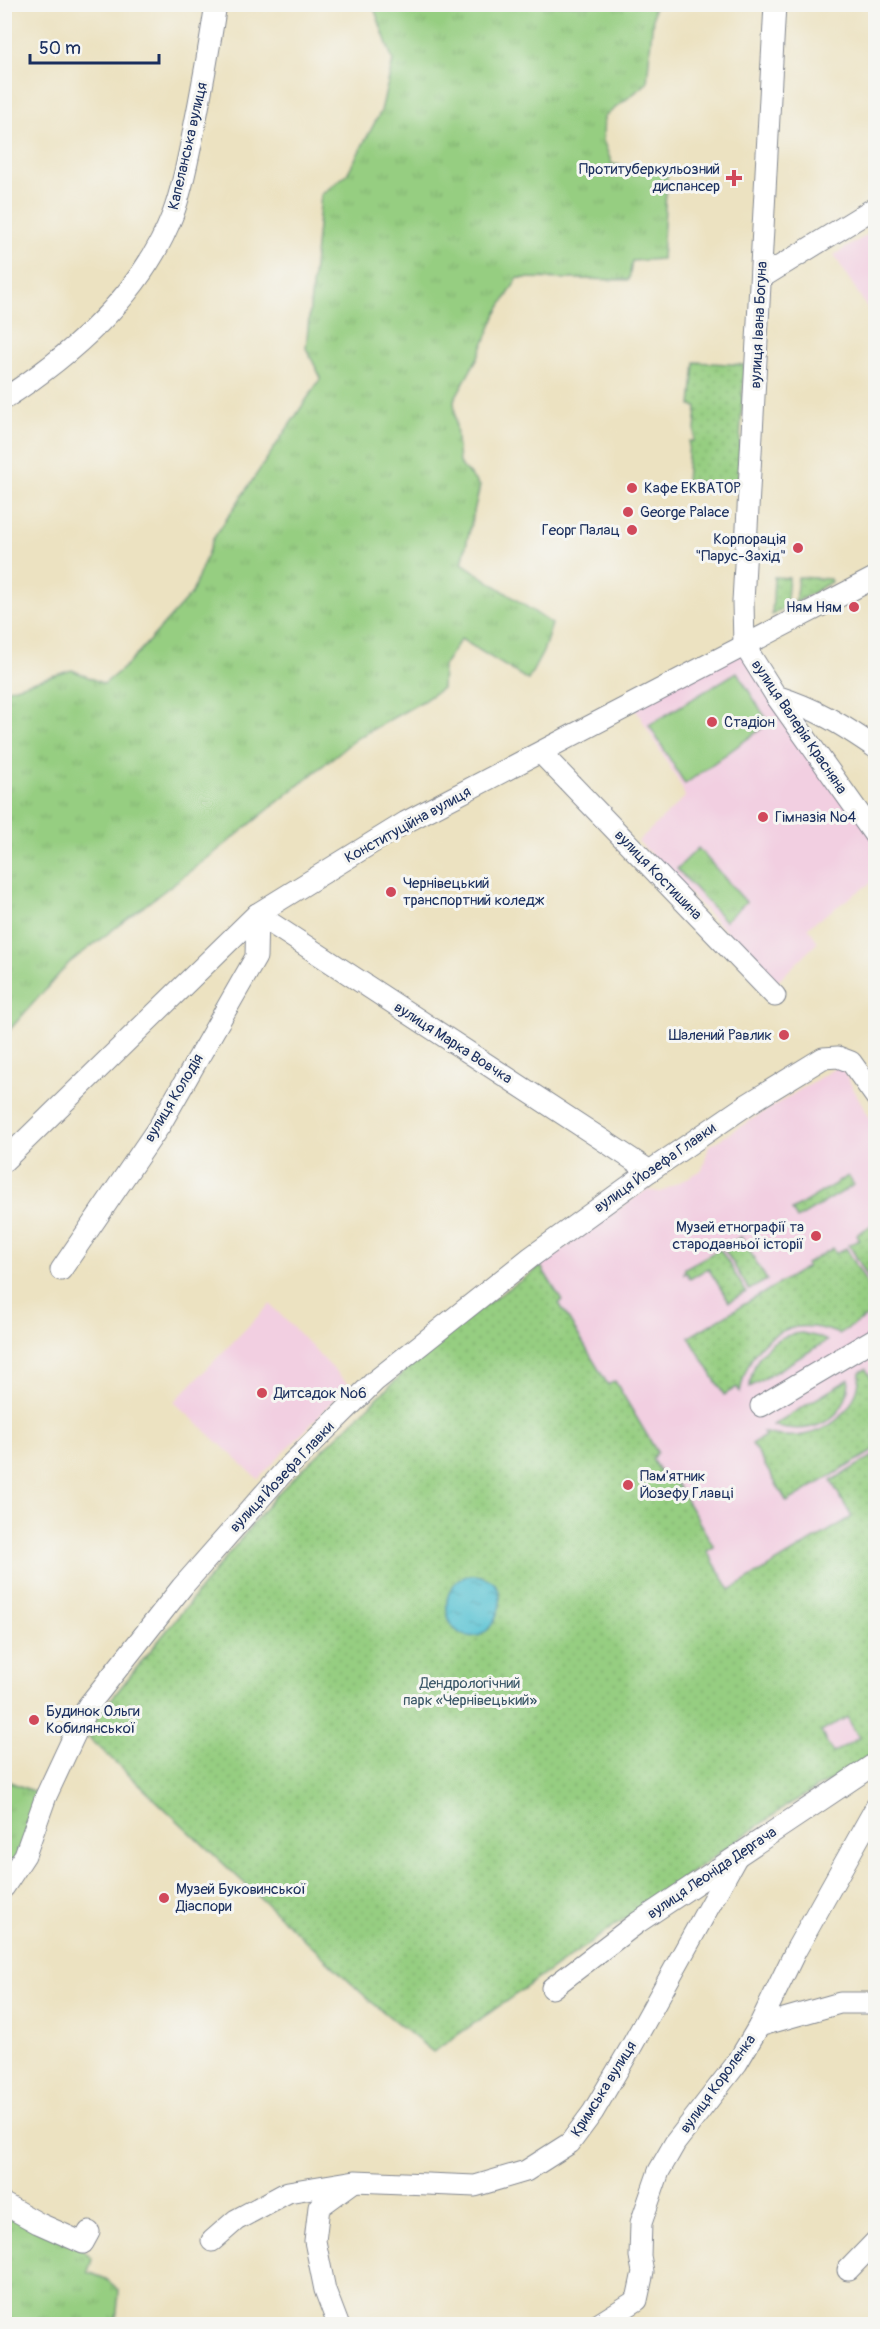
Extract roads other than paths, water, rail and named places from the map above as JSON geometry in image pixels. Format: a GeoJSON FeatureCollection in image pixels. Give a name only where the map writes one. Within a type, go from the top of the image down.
{"type":"FeatureCollection","features":[{"type":"Feature","properties":{"kind":"street","name":"Капеланська вулиця"},"geometry":{"type":"LineString","coordinates":[[4,399],[57,362],[107,315],[138,277],[164,235],[174,213],[185,174],[204,80],[216,4]]}},
{"type":"Feature","properties":{"kind":"street","name":"вулиця Івана Богуна"},"geometry":{"type":"LineString","coordinates":[[744,645],[743,602],[775,4]]}},
{"type":"Feature","properties":{"kind":"street"},"geometry":{"type":"LineString","coordinates":[[761,278],[876,207]]}},
{"type":"Feature","properties":{"kind":"street","name":"Конституційна вулиця"},"geometry":{"type":"LineString","coordinates":[[4,1161],[257,914],[406,822],[876,577]]}},
{"type":"Feature","properties":{"kind":"street","name":"вулиця Валерія Красняна"},"geometry":{"type":"LineString","coordinates":[[744,645],[776,696],[876,837]]}},
{"type":"Feature","properties":{"kind":"street"},"geometry":{"type":"LineString","coordinates":[[776,696],[806,706],[833,719],[876,748]]}},
{"type":"Feature","properties":{"kind":"street","name":"вулиця Костишина"},"geometry":{"type":"LineString","coordinates":[[541,753],[775,996]]}},
{"type":"Feature","properties":{"kind":"street","name":"вулиця Марка Вовчка"},"geometry":{"type":"LineString","coordinates":[[257,914],[650,1171]]}},
{"type":"Feature","properties":{"kind":"street","name":"вулиця Колодія"},"geometry":{"type":"LineString","coordinates":[[61,1270],[160,1125],[256,957],[257,914]]}},
{"type":"Feature","properties":{"kind":"street","name":"вулиця Йозефа Главки"},"geometry":{"type":"LineString","coordinates":[[4,1887],[25,1855],[46,1796],[88,1707],[182,1587],[287,1468],[375,1381],[531,1257],[650,1171],[748,1104],[823,1058],[838,1057],[851,1062],[876,1097]]}},
{"type":"Feature","properties":{"kind":"street"},"geometry":{"type":"LineString","coordinates":[[762,1406],[876,1338]]}},
{"type":"Feature","properties":{"kind":"street","name":"вулиця Леоніда Дергача"},"geometry":{"type":"LineString","coordinates":[[552,1988],[637,1923],[876,1763]]}},
{"type":"Feature","properties":{"kind":"street","name":"вулиця Короленка"},"geometry":{"type":"LineString","coordinates":[[599,2325],[637,2300],[643,2272],[640,2256],[641,2223],[659,2171],[675,2143],[730,2071],[759,2026],[796,1950],[876,1807]]}},
{"type":"Feature","properties":{"kind":"street","name":"Кримська вулиця"},"geometry":{"type":"LineString","coordinates":[[212,2241],[236,2220],[288,2192],[355,2181],[475,2186],[526,2171],[570,2143],[593,2112],[630,2049],[737,1856]]}},
{"type":"Feature","properties":{"kind":"street"},"geometry":{"type":"LineString","coordinates":[[759,2026],[840,2002],[876,2003]]}},
{"type":"Feature","properties":{"kind":"street"},"geometry":{"type":"LineString","coordinates":[[338,2325],[325,2290],[315,2241],[319,2207],[355,2181]]}},
{"type":"Feature","properties":{"kind":"street"},"geometry":{"type":"LineString","coordinates":[[4,2204],[38,2223],[83,2243],[89,2232]]}},
{"type":"Feature","properties":{"kind":"street"},"geometry":{"type":"LineString","coordinates":[[848,2270],[876,2241]]}},
{"type":"Feature","properties":{"kind":"water"},"geometry":{"type":"Polygon","coordinates":[[[473,1575],[487,1578],[496,1585],[500,1595],[500,1606],[491,1626],[477,1636],[465,1635],[455,1629],[449,1620],[447,1609],[452,1587],[461,1579],[473,1575]]]}},
{"type":"Feature","properties":{"kind":"place","name":"Протитуберкульозний диспансер"},"geometry":{"type":"Point","coordinates":[734,178]}},
{"type":"Feature","properties":{"kind":"place","name":"Кафе ЕКВАТОР"},"geometry":{"type":"Point","coordinates":[632,488]}},
{"type":"Feature","properties":{"kind":"place","name":"George Palace"},"geometry":{"type":"Point","coordinates":[628,512]}},
{"type":"Feature","properties":{"kind":"place","name":"Георг Палац"},"geometry":{"type":"Point","coordinates":[632,530]}},
{"type":"Feature","properties":{"kind":"place","name":"Корпорацiя \"Парус-Захiд\""},"geometry":{"type":"Point","coordinates":[798,548]}},
{"type":"Feature","properties":{"kind":"place","name":"Ням Ням"},"geometry":{"type":"Point","coordinates":[854,607]}},
{"type":"Feature","properties":{"kind":"place","name":"Стадіон"},"geometry":{"type":"Point","coordinates":[712,722]}},
{"type":"Feature","properties":{"kind":"place","name":"Гімназія №4"},"geometry":{"type":"Point","coordinates":[763,817]}},
{"type":"Feature","properties":{"kind":"place","name":"Чернівецький транспортний коледж"},"geometry":{"type":"Point","coordinates":[391,892]}},
{"type":"Feature","properties":{"kind":"place","name":"Шалений Равлик"},"geometry":{"type":"Point","coordinates":[784,1035]}},
{"type":"Feature","properties":{"kind":"place","name":"Музей етнографії та стародавньої історії"},"geometry":{"type":"Point","coordinates":[816,1236]}},
{"type":"Feature","properties":{"kind":"place","name":"Дитсадок №6"},"geometry":{"type":"Point","coordinates":[262,1393]}},
{"type":"Feature","properties":{"kind":"place","name":"Пам'ятник Йозефу Главці"},"geometry":{"type":"Point","coordinates":[628,1485]}},
{"type":"Feature","properties":{"kind":"place","name":"Будинок Ольги Кобилянської"},"geometry":{"type":"Point","coordinates":[34,1720]}},
{"type":"Feature","properties":{"kind":"place","name":"Музей Буковинської Діаспори"},"geometry":{"type":"Point","coordinates":[164,1898]}},
{"type":"Feature","properties":{"kind":"park label","name":"Дендрологічний парк «Чернівецький»"},"geometry":{"type":"Point","coordinates":[470,1692]}}]}
